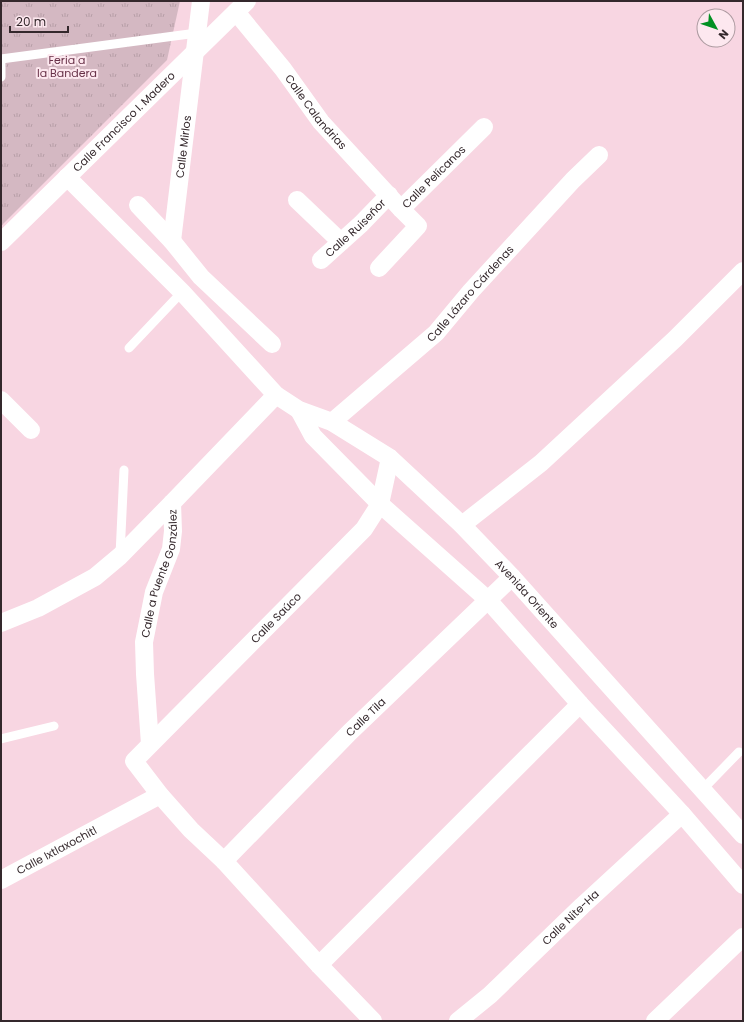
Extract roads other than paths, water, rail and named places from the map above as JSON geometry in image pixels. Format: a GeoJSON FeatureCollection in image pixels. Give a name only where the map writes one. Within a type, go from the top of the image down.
{"type":"FeatureCollection","features":[{"type":"Feature","properties":{"kind":"street","name":"Calle Mirlos"},"geometry":{"type":"LineString","coordinates":[[172,241],[201,1]]}},
{"type":"Feature","properties":{"kind":"street","name":"Calle Francisco I. Madero"},"geometry":{"type":"LineString","coordinates":[[1,242],[195,53],[241,6]]}},
{"type":"Feature","properties":{"kind":"street","name":"Calle Calandrias"},"geometry":{"type":"LineString","coordinates":[[241,6],[321,122],[401,209]]}},
{"type":"Feature","properties":{"kind":"street","name":"Calle Pelícanos"},"geometry":{"type":"LineString","coordinates":[[379,268],[418,226],[401,209],[484,127]]}},
{"type":"Feature","properties":{"kind":"street","name":"Calle Lázaro Cárdenas"},"geometry":{"type":"LineString","coordinates":[[332,422],[436,333],[470,291],[573,180],[600,155]]}},
{"type":"Feature","properties":{"kind":"street"},"geometry":{"type":"LineString","coordinates":[[67,177],[182,292],[276,395]]}},
{"type":"Feature","properties":{"kind":"street","name":"Calle Ruiseñor"},"geometry":{"type":"LineString","coordinates":[[321,260],[388,195]]}},
{"type":"Feature","properties":{"kind":"street"},"geometry":{"type":"LineString","coordinates":[[297,200],[341,242]]}},
{"type":"Feature","properties":{"kind":"street"},"geometry":{"type":"LineString","coordinates":[[138,204],[172,241],[201,276],[272,344]]}},
{"type":"Feature","properties":{"kind":"street"},"geometry":{"type":"LineString","coordinates":[[462,525],[541,463],[675,339],[743,271]]}},
{"type":"Feature","properties":{"kind":"street","name":"Avenida Oriente"},"geometry":{"type":"LineString","coordinates":[[276,395],[299,410],[332,422],[390,458],[462,525],[512,577],[743,835]]}},
{"type":"Feature","properties":{"kind":"street","name":"Calle a Puente González"},"geometry":{"type":"LineString","coordinates":[[150,744],[144,642],[154,592],[171,549],[173,531],[172,503],[276,395]]}},
{"type":"Feature","properties":{"kind":"street"},"geometry":{"type":"LineString","coordinates":[[1,400],[31,430]]}},
{"type":"Feature","properties":{"kind":"street"},"geometry":{"type":"LineString","coordinates":[[299,410],[313,436],[380,504],[488,600],[580,704],[682,814],[743,885]]}},
{"type":"Feature","properties":{"kind":"street","name":"Calle Saúco"},"geometry":{"type":"LineString","coordinates":[[160,796],[134,761],[364,529],[380,504],[390,458]]}},
{"type":"Feature","properties":{"kind":"street"},"geometry":{"type":"LineString","coordinates":[[1,623],[38,608],[95,577],[120,556],[172,503]]}},
{"type":"Feature","properties":{"kind":"street","name":"Calle Tila"},"geometry":{"type":"LineString","coordinates":[[224,861],[350,732],[512,577]]}},
{"type":"Feature","properties":{"kind":"street"},"geometry":{"type":"LineString","coordinates":[[318,965],[580,704]]}},
{"type":"Feature","properties":{"kind":"street"},"geometry":{"type":"LineString","coordinates":[[160,796],[191,830],[224,861],[318,965],[373,1021]]}},
{"type":"Feature","properties":{"kind":"street","name":"Calle Ixtlaxochitl"},"geometry":{"type":"LineString","coordinates":[[1,880],[160,796]]}},
{"type":"Feature","properties":{"kind":"street","name":"Calle Nite-Ha"},"geometry":{"type":"LineString","coordinates":[[458,1021],[490,995],[582,906],[682,814]]}},
{"type":"Feature","properties":{"kind":"street"},"geometry":{"type":"LineString","coordinates":[[655,1021],[743,936]]}},
{"type":"Feature","properties":{"kind":"lane"},"geometry":{"type":"LineString","coordinates":[[1,77],[1,59],[197,33]]}},
{"type":"Feature","properties":{"kind":"lane"},"geometry":{"type":"LineString","coordinates":[[129,348],[182,292]]}},
{"type":"Feature","properties":{"kind":"lane"},"geometry":{"type":"LineString","coordinates":[[120,556],[124,470]]}},
{"type":"Feature","properties":{"kind":"lane"},"geometry":{"type":"LineString","coordinates":[[1,739],[54,726]]}},
{"type":"Feature","properties":{"kind":"lane"},"geometry":{"type":"LineString","coordinates":[[702,790],[740,752]]}},
{"type":"Feature","properties":{"kind":"park label","name":"Feria a la Bandera"},"geometry":{"type":"Point","coordinates":[67,66]}}]}
